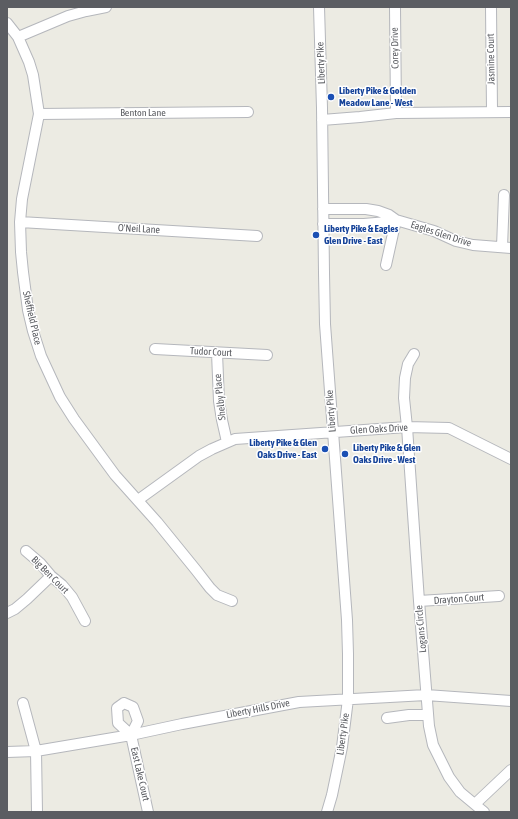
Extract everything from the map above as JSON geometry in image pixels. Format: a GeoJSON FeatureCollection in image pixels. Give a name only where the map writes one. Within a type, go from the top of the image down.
{"type":"FeatureCollection","features":[{"type":"Feature","properties":{"kind":"street"},"geometry":{"type":"LineString","coordinates":[[18,37],[68,16],[106,7]]}},
{"type":"Feature","properties":{"kind":"street","name":"Liberty Pike"},"geometry":{"type":"LineString","coordinates":[[319,7],[326,324],[348,636],[348,699],[342,747],[327,812]]}},
{"type":"Feature","properties":{"kind":"street","name":"Corey Drive"},"geometry":{"type":"LineString","coordinates":[[395,7],[396,113]]}},
{"type":"Feature","properties":{"kind":"street","name":"Jasmine Court"},"geometry":{"type":"LineString","coordinates":[[491,7],[492,111]]}},
{"type":"Feature","properties":{"kind":"street","name":"Sheffield Place"},"geometry":{"type":"LineString","coordinates":[[7,23],[18,37],[29,62],[33,75],[39,114],[22,199],[20,222],[25,291],[33,331],[41,356],[60,396],[74,419],[115,475],[138,500],[210,588],[217,595],[232,601]]}},
{"type":"Feature","properties":{"kind":"street","name":"Benton Lane"},"geometry":{"type":"LineString","coordinates":[[39,114],[248,112]]}},
{"type":"Feature","properties":{"kind":"street"},"geometry":{"type":"LineString","coordinates":[[322,120],[396,113],[511,112]]}},
{"type":"Feature","properties":{"kind":"street"},"geometry":{"type":"LineString","coordinates":[[504,195],[506,247]]}},
{"type":"Feature","properties":{"kind":"street","name":"Eagles Glen Drive"},"geometry":{"type":"LineString","coordinates":[[323,209],[372,210],[389,215],[396,220],[434,231],[456,241],[473,245],[506,247]]}},
{"type":"Feature","properties":{"kind":"street"},"geometry":{"type":"LineString","coordinates":[[386,265],[396,220]]}},
{"type":"Feature","properties":{"kind":"street","name":"Eagles Glen Drive"},"geometry":{"type":"LineString","coordinates":[[323,224],[364,224],[396,220]]}},
{"type":"Feature","properties":{"kind":"street","name":"O'Neil Lane"},"geometry":{"type":"LineString","coordinates":[[20,222],[257,236]]}},
{"type":"Feature","properties":{"kind":"street","name":"Tudor Court"},"geometry":{"type":"LineString","coordinates":[[155,349],[267,356]]}},
{"type":"Feature","properties":{"kind":"street","name":"Shelby Place"},"geometry":{"type":"LineString","coordinates":[[217,352],[219,401],[227,442]]}},
{"type":"Feature","properties":{"kind":"street","name":"Logans Circle"},"geometry":{"type":"LineString","coordinates":[[414,354],[408,364],[405,378],[404,398],[429,726],[433,746],[450,777],[460,792],[484,812]]}},
{"type":"Feature","properties":{"kind":"street","name":"Glen Oaks Drive"},"geometry":{"type":"LineString","coordinates":[[138,500],[199,456],[235,439],[407,427],[449,428],[511,458]]}},
{"type":"Feature","properties":{"kind":"street","name":"Big Ben Court"},"geometry":{"type":"LineString","coordinates":[[26,551],[40,563],[72,597],[84,621]]}},
{"type":"Feature","properties":{"kind":"street"},"geometry":{"type":"LineString","coordinates":[[7,613],[28,599],[51,576]]}},
{"type":"Feature","properties":{"kind":"street","name":"Drayton Court"},"geometry":{"type":"LineString","coordinates":[[419,601],[499,596]]}},
{"type":"Feature","properties":{"kind":"street","name":"Liberty Hills Drive"},"geometry":{"type":"LineString","coordinates":[[7,752],[36,750],[131,735],[299,702],[426,695],[511,701]]}},
{"type":"Feature","properties":{"kind":"street"},"geometry":{"type":"LineString","coordinates":[[23,703],[36,750],[37,812]]}},
{"type":"Feature","properties":{"kind":"street"},"geometry":{"type":"LineString","coordinates":[[387,718],[409,715],[428,715]]}},
{"type":"Feature","properties":{"kind":"street","name":"East Lake Court"},"geometry":{"type":"LineString","coordinates":[[131,735],[148,812]]}},
{"type":"Feature","properties":{"kind":"street"},"geometry":{"type":"LineString","coordinates":[[475,804],[511,770]]}},
{"type":"Feature","properties":{"kind":"place","name":"Liberty Pike & Golden Meadow Lane - West"},"geometry":{"type":"Point","coordinates":[331,97]}},
{"type":"Feature","properties":{"kind":"place","name":"Liberty Pike & Eagles Glen Drive - East"},"geometry":{"type":"Point","coordinates":[316,235]}},
{"type":"Feature","properties":{"kind":"place","name":"Liberty Pike & Glen Oaks Drive - East"},"geometry":{"type":"Point","coordinates":[325,449]}},
{"type":"Feature","properties":{"kind":"place","name":"Liberty Pike & Glen Oaks Drive - West"},"geometry":{"type":"Point","coordinates":[345,454]}}]}
